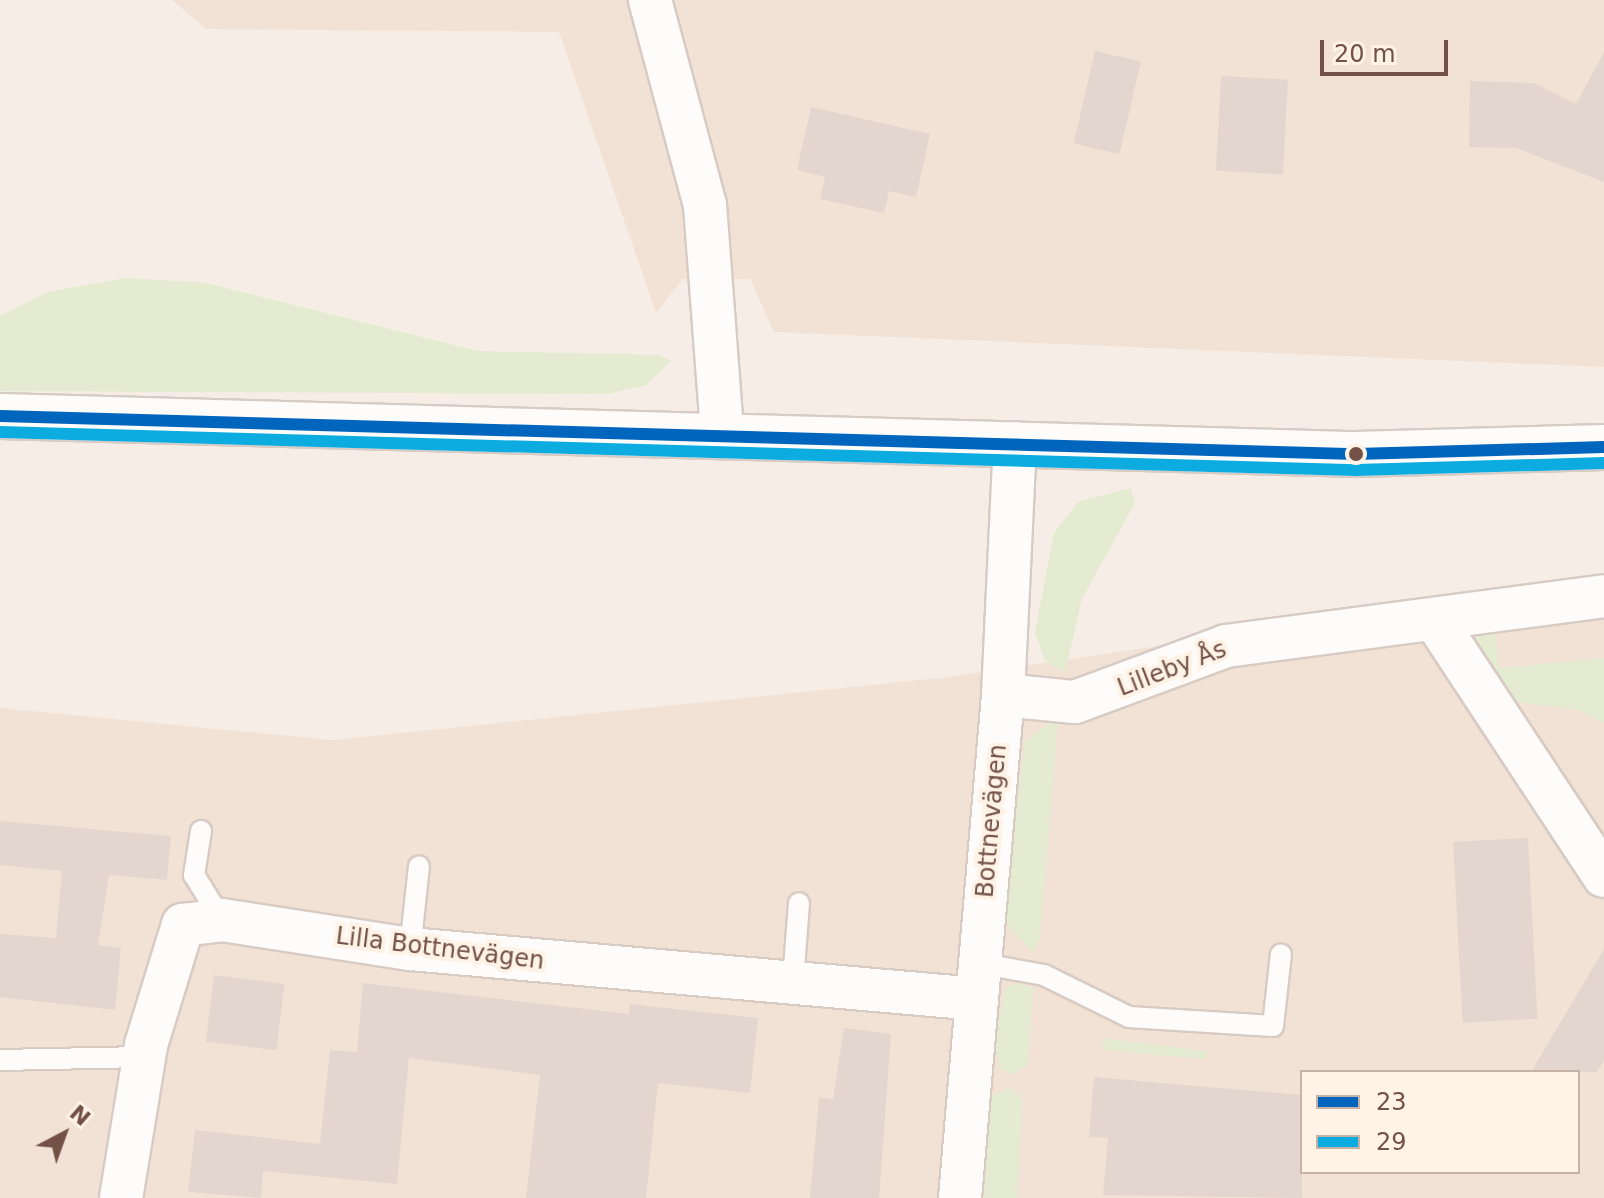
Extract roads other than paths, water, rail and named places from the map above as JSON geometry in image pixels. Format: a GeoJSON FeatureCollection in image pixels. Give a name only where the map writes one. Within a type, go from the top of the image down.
{"type":"FeatureCollection","features":[{"type":"Feature","properties":{"kind":"street"},"geometry":{"type":"LineString","coordinates":[[650,0],[705,205],[722,433]]}},
{"type":"Feature","properties":{"kind":"street"},"geometry":{"type":"LineString","coordinates":[[0,416],[722,433],[1356,454],[1604,447]]}},
{"type":"Feature","properties":{"kind":"street","name":"Bottnevägen"},"geometry":{"type":"LineString","coordinates":[[960,1198],[1003,695],[1015,443]]}},
{"type":"Feature","properties":{"kind":"street","name":"Lilleby Ås"},"geometry":{"type":"LineString","coordinates":[[1003,695],[1075,702],[1226,646],[1437,623],[1604,596]]}},
{"type":"Feature","properties":{"kind":"street"},"geometry":{"type":"LineString","coordinates":[[1437,623],[1493,718],[1604,876]]}},
{"type":"Feature","properties":{"kind":"street","name":"Lilla Bottnevägen"},"geometry":{"type":"LineString","coordinates":[[121,1198],[144,1057],[183,925],[222,920],[410,949],[793,981],[977,981]]}},
{"type":"Feature","properties":{"kind":"lane"},"geometry":{"type":"LineString","coordinates":[[201,831],[194,875],[222,920]]}},
{"type":"Feature","properties":{"kind":"lane"},"geometry":{"type":"LineString","coordinates":[[410,949],[419,866]]}},
{"type":"Feature","properties":{"kind":"lane"},"geometry":{"type":"LineString","coordinates":[[793,981],[799,903]]}},
{"type":"Feature","properties":{"kind":"lane"},"geometry":{"type":"LineString","coordinates":[[977,981],[1044,975],[1129,1017],[1273,1026],[1281,954]]}},
{"type":"Feature","properties":{"kind":"lane"},"geometry":{"type":"LineString","coordinates":[[0,1060],[144,1057]]}}]}
